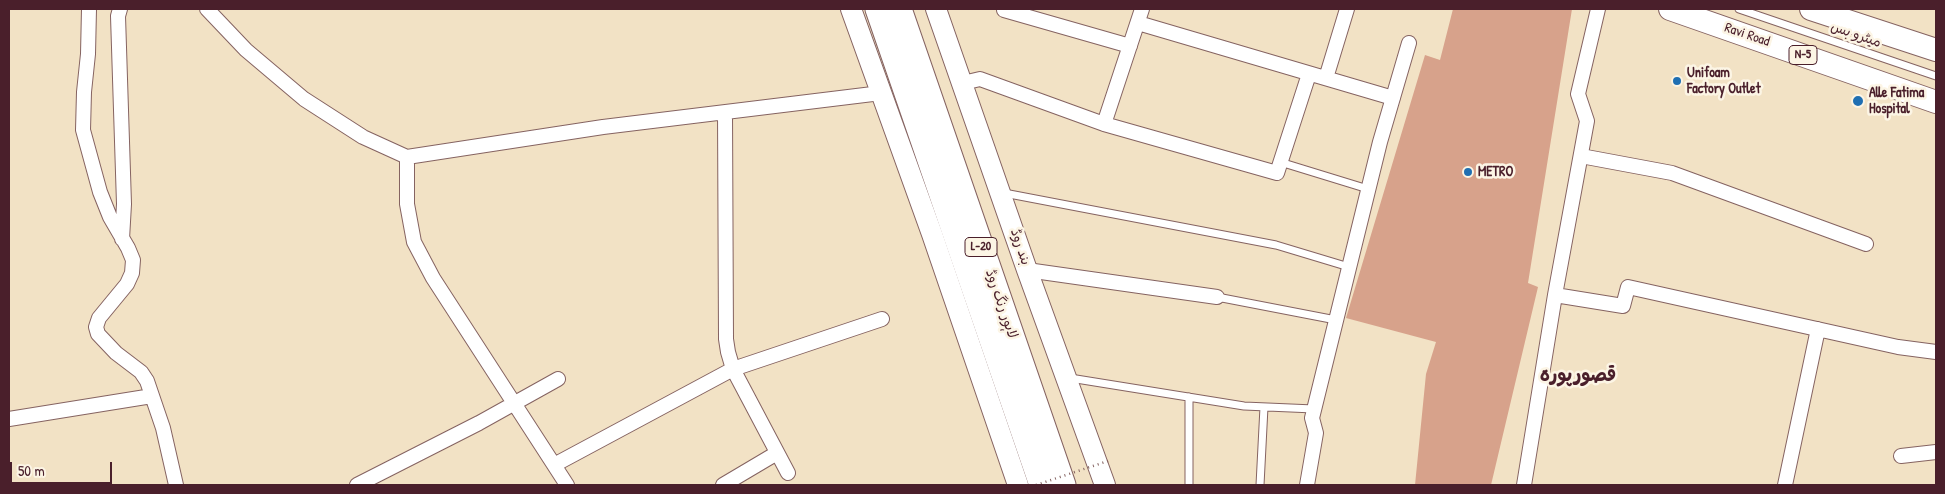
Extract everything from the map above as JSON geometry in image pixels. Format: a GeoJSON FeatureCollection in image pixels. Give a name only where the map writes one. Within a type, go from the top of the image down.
{"type":"FeatureCollection","features":[{"type":"Feature","properties":{"kind":"highway","name":"لاہور رنگ روڈ"},"geometry":{"type":"LineString","coordinates":[[878,9],[1042,485]]}},
{"type":"Feature","properties":{"kind":"highway","name":"لاہور رنگ روڈ"},"geometry":{"type":"LineString","coordinates":[[899,9],[1063,485]]}},
{"type":"Feature","properties":{"kind":"main road"},"geometry":{"type":"LineString","coordinates":[[852,9],[1018,485]]}},
{"type":"Feature","properties":{"kind":"main road","name":"بند روڈ"},"geometry":{"type":"LineString","coordinates":[[936,9],[1002,193],[1027,270],[1105,485]]}},
{"type":"Feature","properties":{"kind":"main road","name":"Ravi Road"},"geometry":{"type":"LineString","coordinates":[[1670,9],[1936,102]]}},
{"type":"Feature","properties":{"kind":"main road"},"geometry":{"type":"LineString","coordinates":[[1811,9],[1854,15],[1936,50]]}},
{"type":"Feature","properties":{"kind":"street"},"geometry":{"type":"LineString","coordinates":[[89,9],[83,130],[100,192],[110,217],[133,260],[132,273],[127,284],[99,318],[96,327],[98,334],[116,353],[140,372],[147,381],[163,428],[176,485]]}},
{"type":"Feature","properties":{"kind":"street"},"geometry":{"type":"LineString","coordinates":[[120,9],[118,16],[124,204],[122,239]]}},
{"type":"Feature","properties":{"kind":"street"},"geometry":{"type":"LineString","coordinates":[[207,9],[246,50],[304,99],[363,137],[407,157],[603,127],[881,93]]}},
{"type":"Feature","properties":{"kind":"street"},"geometry":{"type":"LineString","coordinates":[[1104,124],[1142,9]]}},
{"type":"Feature","properties":{"kind":"street"},"geometry":{"type":"LineString","coordinates":[[1326,78],[1347,9]]}},
{"type":"Feature","properties":{"kind":"street"},"geometry":{"type":"LineString","coordinates":[[1524,485],[1587,121],[1578,94],[1598,9]]}},
{"type":"Feature","properties":{"kind":"street"},"geometry":{"type":"LineString","coordinates":[[1004,10],[1130,46]]}},
{"type":"Feature","properties":{"kind":"street"},"geometry":{"type":"LineString","coordinates":[[1138,23],[1393,98]]}},
{"type":"Feature","properties":{"kind":"street"},"geometry":{"type":"LineString","coordinates":[[1307,485],[1316,433],[1312,418],[1314,409],[1368,189],[1409,43]]}},
{"type":"Feature","properties":{"kind":"street"},"geometry":{"type":"LineString","coordinates":[[963,83],[980,79],[1104,124],[1276,173],[1310,74]]}},
{"type":"Feature","properties":{"kind":"street"},"geometry":{"type":"LineString","coordinates":[[725,112],[726,339],[733,369],[788,473]]}},
{"type":"Feature","properties":{"kind":"street"},"geometry":{"type":"LineString","coordinates":[[1580,156],[1672,173],[1866,244]]}},
{"type":"Feature","properties":{"kind":"street"},"geometry":{"type":"LineString","coordinates":[[407,157],[407,204],[414,242],[432,278],[567,485]]}},
{"type":"Feature","properties":{"kind":"street"},"geometry":{"type":"LineString","coordinates":[[1027,270],[1218,297]]}},
{"type":"Feature","properties":{"kind":"street"},"geometry":{"type":"LineString","coordinates":[[1556,295],[1623,306],[1628,287],[1898,347],[1936,352]]}},
{"type":"Feature","properties":{"kind":"street"},"geometry":{"type":"LineString","coordinates":[[554,464],[733,369],[882,319]]}},
{"type":"Feature","properties":{"kind":"street"},"geometry":{"type":"LineString","coordinates":[[1785,485],[1818,329]]}},
{"type":"Feature","properties":{"kind":"street"},"geometry":{"type":"LineString","coordinates":[[357,485],[515,404],[558,379]]}},
{"type":"Feature","properties":{"kind":"street"},"geometry":{"type":"LineString","coordinates":[[9,419],[152,396]]}},
{"type":"Feature","properties":{"kind":"street"},"geometry":{"type":"LineString","coordinates":[[1901,456],[1936,452]]}},
{"type":"Feature","properties":{"kind":"street"},"geometry":{"type":"LineString","coordinates":[[723,485],[777,453]]}},
{"type":"Feature","properties":{"kind":"lane","name":"میٹرو بس"},"geometry":{"type":"LineString","coordinates":[[1739,9],[1936,76]]}},
{"type":"Feature","properties":{"kind":"lane"},"geometry":{"type":"LineString","coordinates":[[1280,162],[1368,189]]}},
{"type":"Feature","properties":{"kind":"lane"},"geometry":{"type":"LineString","coordinates":[[1002,193],[1276,245],[1348,267]]}},
{"type":"Feature","properties":{"kind":"lane"},"geometry":{"type":"LineString","coordinates":[[1218,297],[1336,320]]}},
{"type":"Feature","properties":{"kind":"lane"},"geometry":{"type":"LineString","coordinates":[[1067,377],[1244,406],[1314,409]]}},
{"type":"Feature","properties":{"kind":"lane"},"geometry":{"type":"LineString","coordinates":[[1189,397],[1190,485]]}},
{"type":"Feature","properties":{"kind":"lane"},"geometry":{"type":"LineString","coordinates":[[1260,485],[1264,407]]}},
{"type":"Feature","properties":{"kind":"path"},"geometry":{"type":"LineString","coordinates":[[1036,485],[1111,460]]}},
{"type":"Feature","properties":{"kind":"building","name":"METRO"},"geometry":{"type":"Polygon","coordinates":[[[1453,9],[1572,9],[1528,283],[1538,287],[1491,485],[1415,485],[1426,374],[1436,342],[1346,318],[1425,55],[1440,60],[1453,9]]]}},
{"type":"Feature","properties":{"kind":"place","name":"Unifoam Factory Outlet"},"geometry":{"type":"Point","coordinates":[1677,81]}},
{"type":"Feature","properties":{"kind":"place","name":"Alle Fatima Hospital"},"geometry":{"type":"Point","coordinates":[1858,101]}},
{"type":"Feature","properties":{"kind":"place","name":"METRO"},"geometry":{"type":"Point","coordinates":[1468,172]}},
{"type":"Feature","properties":{"kind":"district","name":"قصورپورہ"},"geometry":{"type":"Point","coordinates":[1578,376]}}]}
